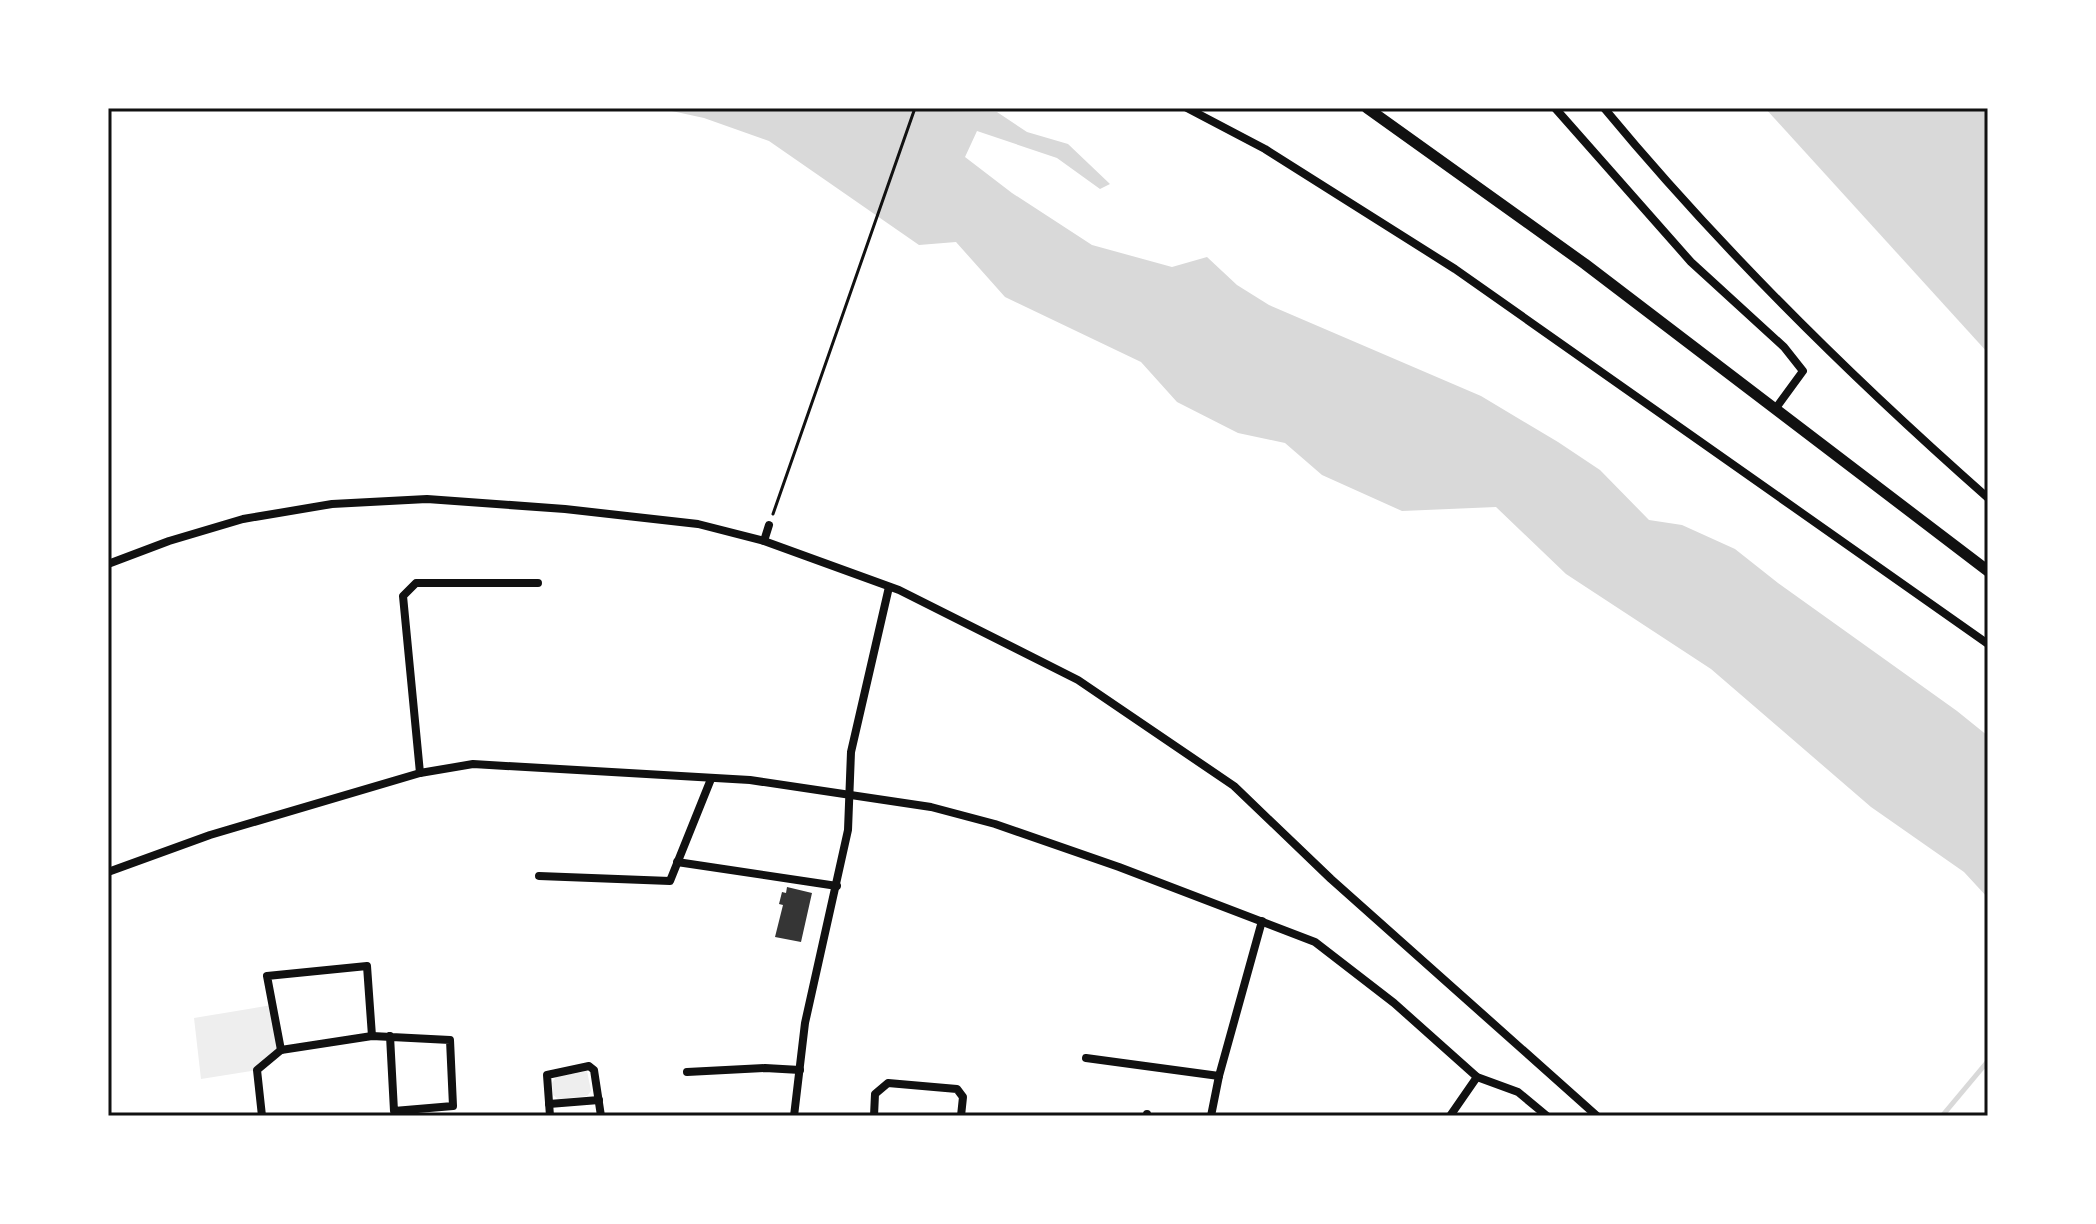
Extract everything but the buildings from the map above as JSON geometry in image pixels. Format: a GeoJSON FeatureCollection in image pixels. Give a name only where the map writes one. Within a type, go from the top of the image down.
{"type":"FeatureCollection","features":[{"type":"Feature","properties":{"kind":"street"},"geometry":{"type":"LineString","coordinates":[[1187,108],[1265,149],[1455,269],[1988,644]]}},
{"type":"Feature","properties":{"kind":"street"},"geometry":{"type":"LineString","coordinates":[[1367,108],[1585,264],[1988,571]]}},
{"type":"Feature","properties":{"kind":"street"},"geometry":{"type":"LineString","coordinates":[[1555,108],[1691,262],[1784,347],[1803,371],[1776,408]]}},
{"type":"Feature","properties":{"kind":"street"},"geometry":{"type":"LineString","coordinates":[[1604,108],[1732,250],[1853,374],[1988,498]]}},
{"type":"Feature","properties":{"kind":"street"},"geometry":{"type":"LineString","coordinates":[[108,564],[169,541],[243,519],[332,504],[427,499],[565,509],[698,524],[764,541],[889,587],[1078,680],[1234,786],[1331,879],[1597,1116]]}},
{"type":"Feature","properties":{"kind":"street"},"geometry":{"type":"LineString","coordinates":[[764,541],[769,525]]}},
{"type":"Feature","properties":{"kind":"street"},"geometry":{"type":"LineString","coordinates":[[420,773],[403,596],[416,583],[538,583]]}},
{"type":"Feature","properties":{"kind":"street"},"geometry":{"type":"LineString","coordinates":[[794,1116],[805,1023],[848,830],[851,752],[889,587]]}},
{"type":"Feature","properties":{"kind":"street"},"geometry":{"type":"LineString","coordinates":[[108,872],[210,835],[420,773],[473,764],[750,780],[931,807],[995,824],[1119,867],[1315,942],[1394,1003],[1477,1077],[1518,1092],[1547,1116]]}},
{"type":"Feature","properties":{"kind":"street"},"geometry":{"type":"LineString","coordinates":[[539,876],[670,881],[711,779]]}},
{"type":"Feature","properties":{"kind":"street"},"geometry":{"type":"LineString","coordinates":[[677,862],[837,886]]}},
{"type":"Feature","properties":{"kind":"street"},"geometry":{"type":"LineString","coordinates":[[1211,1116],[1262,921]]}},
{"type":"Feature","properties":{"kind":"street"},"geometry":{"type":"LineString","coordinates":[[281,1050],[267,976],[367,966],[372,1036]]}},
{"type":"Feature","properties":{"kind":"street"},"geometry":{"type":"LineString","coordinates":[[262,1116],[257,1070],[281,1050],[372,1036],[390,1036],[450,1040],[453,1106],[394,1111],[390,1036]]}},
{"type":"Feature","properties":{"kind":"street"},"geometry":{"type":"LineString","coordinates":[[1086,1058],[1219,1076]]}},
{"type":"Feature","properties":{"kind":"street"},"geometry":{"type":"LineString","coordinates":[[550,1116],[547,1075],[589,1066],[594,1070],[601,1116]]}},
{"type":"Feature","properties":{"kind":"street"},"geometry":{"type":"LineString","coordinates":[[687,1072],[765,1068],[800,1070]]}},
{"type":"Feature","properties":{"kind":"street"},"geometry":{"type":"LineString","coordinates":[[1450,1116],[1477,1077]]}},
{"type":"Feature","properties":{"kind":"street"},"geometry":{"type":"LineString","coordinates":[[874,1116],[875,1094],[888,1083],[957,1089],[963,1097],[961,1116]]}},
{"type":"Feature","properties":{"kind":"street"},"geometry":{"type":"LineString","coordinates":[[1578,1099],[1587,1116]]}},
{"type":"Feature","properties":{"kind":"street"},"geometry":{"type":"LineString","coordinates":[[549,1104],[599,1100]]}},
{"type":"Feature","properties":{"kind":"path"},"geometry":{"type":"LineString","coordinates":[[769,525],[915,108]]}},
{"type":"Feature","properties":{"kind":"shaded area"},"geometry":{"type":"Polygon","coordinates":[[[658,108],[943,108],[945,111],[997,112],[1027,132],[1068,144],[1110,184],[1100,189],[1057,158],[977,131],[965,157],[1012,193],[1092,245],[1172,267],[1207,257],[1237,285],[1269,305],[1481,396],[1600,470],[1649,520],[1682,525],[1735,549],[1988,736],[1988,898],[1964,872],[1871,807],[1711,669],[1566,574],[1496,507],[1402,511],[1322,475],[1285,443],[1238,433],[1177,402],[1141,362],[1005,297],[956,242],[919,245],[769,141],[704,118],[658,108]]]}},
{"type":"Feature","properties":{"kind":"shaded area"},"geometry":{"type":"Polygon","coordinates":[[[1765,108],[1988,108],[1988,353],[1765,108]]]}},
{"type":"Feature","properties":{"kind":"shaded area"},"geometry":{"type":"Polygon","coordinates":[[[272,1005],[281,1050],[257,1070],[201,1079],[194,1018],[272,1005]]]}},
{"type":"Feature","properties":{"kind":"shaded area"},"geometry":{"type":"Polygon","coordinates":[[[587,1071],[591,1091],[587,1096],[558,1099],[553,1095],[552,1083],[556,1077],[587,1071]]]}},
{"type":"Feature","properties":{"kind":"waterway"},"geometry":{"type":"LineString","coordinates":[[1942,1116],[1988,1061]]}}]}
